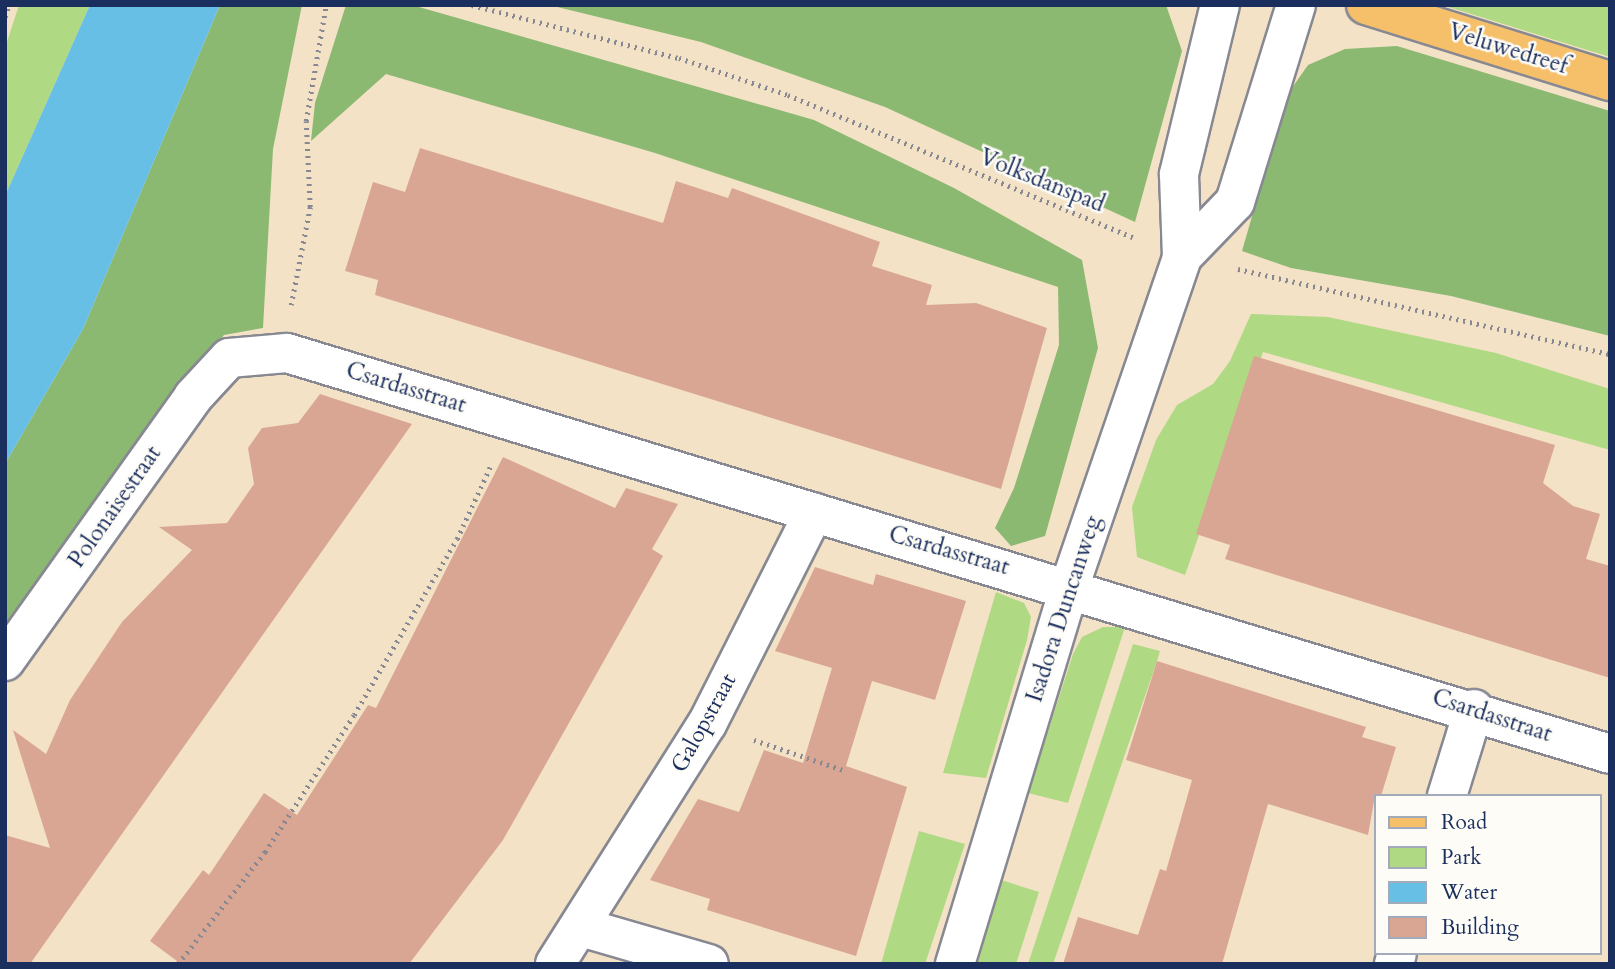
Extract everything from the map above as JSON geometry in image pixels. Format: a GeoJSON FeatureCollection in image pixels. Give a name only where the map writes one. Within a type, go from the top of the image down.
{"type":"FeatureCollection","features":[{"type":"Feature","properties":{"kind":"main road","name":"Veluwedreef"},"geometry":{"type":"LineString","coordinates":[[1366,5],[1610,81]]}},
{"type":"Feature","properties":{"kind":"street","name":"Isadora Duncanweg"},"geometry":{"type":"LineString","coordinates":[[955,964],[1070,585],[1182,257],[1179,174],[1220,5]]}},
{"type":"Feature","properties":{"kind":"street","name":"Isadora Duncanweg"},"geometry":{"type":"LineString","coordinates":[[1182,257],[1235,202],[1296,5]]}},
{"type":"Feature","properties":{"kind":"street","name":"Csardasstraat"},"geometry":{"type":"LineString","coordinates":[[229,358],[287,353],[814,512],[1070,585],[1474,709],[1610,754]]}},
{"type":"Feature","properties":{"kind":"street","name":"Polonaisestraat"},"geometry":{"type":"LineString","coordinates":[[5,661],[193,397],[229,358]]}},
{"type":"Feature","properties":{"kind":"street","name":"Galopstraat"},"geometry":{"type":"LineString","coordinates":[[555,964],[581,927],[707,724],[814,512]]}},
{"type":"Feature","properties":{"kind":"street"},"geometry":{"type":"LineString","coordinates":[[1448,794],[1474,709]]}},
{"type":"Feature","properties":{"kind":"street"},"geometry":{"type":"LineString","coordinates":[[581,927],[709,964]]}},
{"type":"Feature","properties":{"kind":"path"},"geometry":{"type":"LineString","coordinates":[[5,17],[9,5]]}},
{"type":"Feature","properties":{"kind":"path"},"geometry":{"type":"LineString","coordinates":[[287,353],[310,207],[306,121],[326,5]]}},
{"type":"Feature","properties":{"kind":"path","name":"Volksdanspad"},"geometry":{"type":"LineString","coordinates":[[472,5],[679,58],[788,95],[1182,257],[1610,354]]}},
{"type":"Feature","properties":{"kind":"path"},"geometry":{"type":"LineString","coordinates":[[178,964],[265,852],[400,639],[512,420]]}},
{"type":"Feature","properties":{"kind":"path"},"geometry":{"type":"LineString","coordinates":[[707,724],[846,771]]}},
{"type":"Feature","properties":{"kind":"green space"},"geometry":{"type":"Polygon","coordinates":[[[19,5],[90,5],[5,196],[5,48],[19,5]]]}},
{"type":"Feature","properties":{"kind":"green space"},"geometry":{"type":"Polygon","coordinates":[[[220,5],[302,5],[273,149],[263,328],[224,335],[106,483],[5,632],[5,464],[83,329],[220,5]]]}},
{"type":"Feature","properties":{"kind":"green space"},"geometry":{"type":"Polygon","coordinates":[[[346,5],[412,5],[814,120],[954,188],[1082,260],[1098,348],[1045,536],[1011,546],[995,528],[1014,488],[1059,345],[1058,287],[655,153],[386,74],[311,141],[315,103],[346,5]]]}},
{"type":"Feature","properties":{"kind":"green space"},"geometry":{"type":"Polygon","coordinates":[[[549,5],[1166,5],[1182,51],[1135,222],[885,107],[701,42],[549,5]]]}},
{"type":"Feature","properties":{"kind":"green space"},"geometry":{"type":"Polygon","coordinates":[[[1442,5],[1610,5],[1610,57],[1442,5]]]}},
{"type":"Feature","properties":{"kind":"green space"},"geometry":{"type":"Polygon","coordinates":[[[1397,46],[1610,111],[1610,336],[1451,296],[1291,268],[1242,251],[1287,95],[1308,65],[1345,49],[1397,46]]]}},
{"type":"Feature","properties":{"kind":"green space"},"geometry":{"type":"Polygon","coordinates":[[[1251,314],[1328,317],[1496,353],[1610,389],[1610,450],[1263,352],[1185,575],[1137,557],[1132,507],[1156,440],[1177,405],[1213,384],[1230,361],[1251,314]]]}},
{"type":"Feature","properties":{"kind":"green space"},"geometry":{"type":"Polygon","coordinates":[[[996,592],[1024,603],[1031,617],[1027,640],[986,778],[943,773],[996,592]]]}},
{"type":"Feature","properties":{"kind":"green space"},"geometry":{"type":"Polygon","coordinates":[[[1103,627],[1125,627],[1068,803],[1028,793],[1073,654],[1082,637],[1103,627]]]}},
{"type":"Feature","properties":{"kind":"green space"},"geometry":{"type":"Polygon","coordinates":[[[1133,644],[1160,651],[1157,661],[1053,964],[1028,964],[1133,644]]]}},
{"type":"Feature","properties":{"kind":"green space"},"geometry":{"type":"Polygon","coordinates":[[[919,831],[965,844],[925,964],[881,964],[919,831]]]}},
{"type":"Feature","properties":{"kind":"green space"},"geometry":{"type":"Polygon","coordinates":[[[1001,880],[1039,892],[1016,964],[976,964],[1001,880]]]}},
{"type":"Feature","properties":{"kind":"water"},"geometry":{"type":"Polygon","coordinates":[[[90,5],[220,5],[83,329],[5,464],[5,196],[90,5]]]}},
{"type":"Feature","properties":{"kind":"building"},"geometry":{"type":"Polygon","coordinates":[[[420,148],[663,223],[676,181],[728,198],[732,188],[880,242],[872,266],[932,285],[926,305],[976,303],[1047,328],[1001,489],[375,295],[378,280],[345,271],[373,182],[405,192],[420,148]]]}},
{"type":"Feature","properties":{"kind":"building"},"geometry":{"type":"Polygon","coordinates":[[[1254,356],[1555,445],[1543,483],[1573,506],[1600,514],[1586,559],[1610,566],[1610,678],[1225,559],[1230,545],[1196,534],[1254,356]]]}},
{"type":"Feature","properties":{"kind":"building"},"geometry":{"type":"Polygon","coordinates":[[[320,394],[412,424],[30,964],[5,964],[5,835],[50,848],[13,730],[46,754],[70,700],[122,622],[192,550],[159,527],[227,523],[254,484],[248,448],[262,428],[298,423],[320,394]]]}},
{"type":"Feature","properties":{"kind":"building"},"geometry":{"type":"Polygon","coordinates":[[[503,457],[615,508],[626,488],[678,504],[652,549],[663,556],[503,840],[409,964],[181,964],[150,941],[203,870],[209,875],[264,793],[297,815],[368,705],[376,708],[503,457]]]}},
{"type":"Feature","properties":{"kind":"building"},"geometry":{"type":"Polygon","coordinates":[[[815,567],[873,585],[876,574],[966,601],[935,700],[872,681],[846,766],[907,787],[856,956],[707,910],[710,899],[650,880],[698,799],[739,812],[764,750],[803,763],[832,668],[775,651],[815,567]]]}},
{"type":"Feature","properties":{"kind":"building"},"geometry":{"type":"Polygon","coordinates":[[[1157,661],[1366,727],[1362,737],[1396,747],[1382,794],[1374,794],[1368,835],[1268,804],[1222,964],[1063,964],[1078,917],[1138,935],[1160,869],[1166,871],[1192,780],[1126,760],[1157,661]]]}}]}
